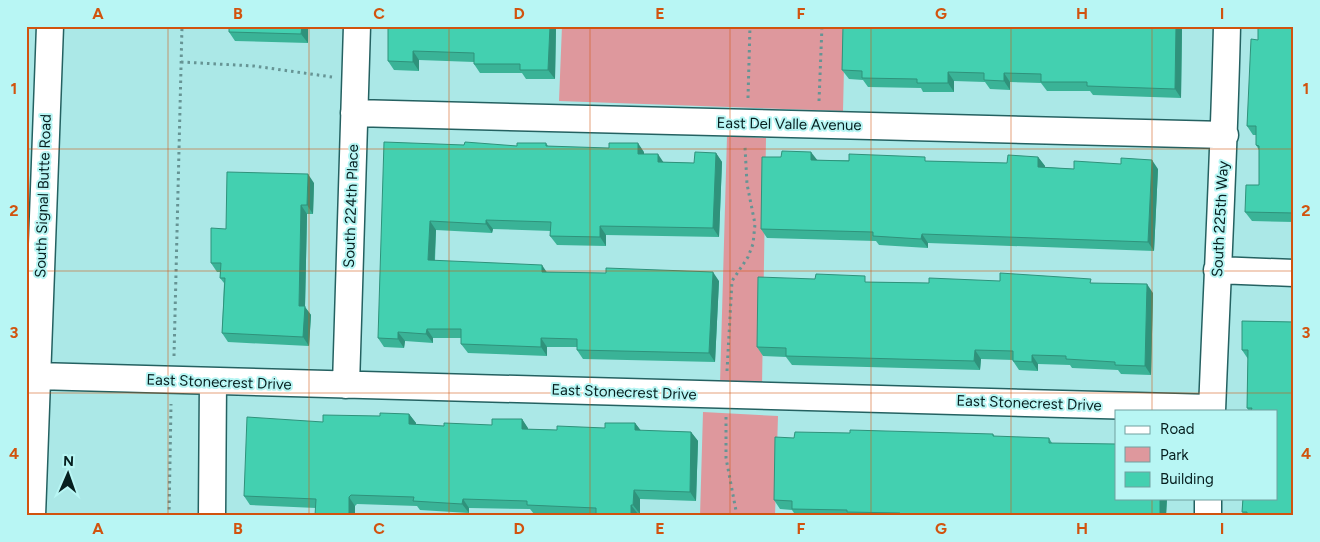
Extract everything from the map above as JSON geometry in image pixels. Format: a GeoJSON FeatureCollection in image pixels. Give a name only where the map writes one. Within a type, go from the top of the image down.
{"type":"FeatureCollection","features":[{"type":"Feature","properties":{"kind":"street","name":"South Signal Butte Road"},"geometry":{"type":"LineString","coordinates":[[32,516],[50,26]]}},
{"type":"Feature","properties":{"kind":"street","name":"South 224th Place"},"geometry":{"type":"LineString","coordinates":[[346,385],[357,26]]}},
{"type":"Feature","properties":{"kind":"street","name":"South 225th Way"},"geometry":{"type":"LineString","coordinates":[[1212,409],[1227,26]]}},
{"type":"Feature","properties":{"kind":"street","name":"East Del Valle Avenue"},"geometry":{"type":"LineString","coordinates":[[354,113],[1224,135]]}},
{"type":"Feature","properties":{"kind":"street"},"geometry":{"type":"LineString","coordinates":[[1217,270],[1294,273]]}},
{"type":"Feature","properties":{"kind":"street","name":"East Stonecrest Drive"},"geometry":{"type":"LineString","coordinates":[[36,376],[1212,409]]}},
{"type":"Feature","properties":{"kind":"street"},"geometry":{"type":"LineString","coordinates":[[212,516],[213,381]]}},
{"type":"Feature","properties":{"kind":"street"},"geometry":{"type":"LineString","coordinates":[[1208,500],[1208,516]]}},
{"type":"Feature","properties":{"kind":"path"},"geometry":{"type":"LineString","coordinates":[[169,516],[182,26]]}},
{"type":"Feature","properties":{"kind":"path"},"geometry":{"type":"LineString","coordinates":[[736,516],[726,458],[727,395],[732,281],[748,257],[753,244],[756,224],[747,184],[746,123],[750,26]]}},
{"type":"Feature","properties":{"kind":"path"},"geometry":{"type":"LineString","coordinates":[[819,124],[822,26]]}},
{"type":"Feature","properties":{"kind":"path"},"geometry":{"type":"LineString","coordinates":[[181,62],[254,66],[355,80]]}},
{"type":"Feature","properties":{"kind":"green space"},"geometry":{"type":"Polygon","coordinates":[[[562,26],[845,26],[843,111],[559,101],[562,26]]]}},
{"type":"Feature","properties":{"kind":"green space"},"geometry":{"type":"Polygon","coordinates":[[[727,136],[766,138],[762,386],[720,384],[727,136]]]}},
{"type":"Feature","properties":{"kind":"green space"},"geometry":{"type":"Polygon","coordinates":[[[703,412],[778,416],[775,516],[700,516],[703,412]]]}},
{"type":"Feature","properties":{"kind":"building"},"geometry":{"type":"Polygon","coordinates":[[[229,26],[302,26],[301,34],[229,32],[229,26]]]}},
{"type":"Feature","properties":{"kind":"building"},"geometry":{"type":"Polygon","coordinates":[[[388,26],[550,26],[548,70],[520,70],[520,64],[474,64],[474,53],[413,51],[413,62],[388,61],[388,26]]]}},
{"type":"Feature","properties":{"kind":"building"},"geometry":{"type":"Polygon","coordinates":[[[843,26],[1176,26],[1175,89],[1087,86],[1087,82],[1041,82],[1041,74],[1004,73],[1004,81],[984,80],[984,73],[948,72],[948,83],[917,83],[917,79],[862,78],[862,71],[842,70],[843,26]]]}},
{"type":"Feature","properties":{"kind":"building"},"geometry":{"type":"Polygon","coordinates":[[[1258,26],[1294,26],[1294,213],[1245,212],[1246,185],[1259,185],[1259,146],[1256,145],[1256,126],[1247,126],[1251,39],[1258,40],[1258,26]]]}},
{"type":"Feature","properties":{"kind":"building"},"geometry":{"type":"Polygon","coordinates":[[[384,142],[464,145],[465,142],[517,146],[517,143],[546,143],[546,146],[609,148],[609,143],[638,143],[638,154],[658,154],[658,162],[694,163],[695,152],[716,153],[713,228],[600,226],[600,237],[550,236],[551,222],[486,220],[486,224],[430,221],[428,260],[542,265],[542,272],[606,273],[606,268],[713,272],[709,353],[577,350],[577,339],[541,338],[541,347],[461,344],[461,329],[427,329],[426,334],[398,332],[398,339],[378,338],[384,142]]]}},
{"type":"Feature","properties":{"kind":"building"},"geometry":{"type":"Polygon","coordinates":[[[782,151],[811,152],[811,160],[849,161],[849,154],[925,157],[925,161],[1007,163],[1008,155],[1038,157],[1038,167],[1074,169],[1074,161],[1121,164],[1121,158],[1152,160],[1148,242],[922,234],[921,239],[873,236],[873,232],[761,229],[762,157],[781,157],[782,151]]]}},
{"type":"Feature","properties":{"kind":"building"},"geometry":{"type":"Polygon","coordinates":[[[227,172],[308,174],[307,205],[301,205],[299,306],[305,306],[303,337],[222,333],[225,278],[220,278],[221,263],[211,263],[211,228],[226,229],[227,172]]]}},
{"type":"Feature","properties":{"kind":"building"},"geometry":{"type":"Polygon","coordinates":[[[1000,273],[1091,279],[1090,283],[1147,284],[1145,366],[1115,365],[1115,362],[1066,359],[1066,356],[1032,355],[1032,362],[1013,361],[1013,351],[975,350],[974,361],[786,356],[786,348],[757,347],[758,277],[815,279],[816,274],[865,276],[865,282],[929,283],[929,278],[1000,281],[1000,273]]]}},
{"type":"Feature","properties":{"kind":"building"},"geometry":{"type":"Polygon","coordinates":[[[1242,321],[1294,322],[1294,516],[1247,516],[1247,512],[1242,512],[1243,500],[1278,500],[1278,410],[1251,410],[1252,408],[1247,408],[1248,350],[1242,350],[1242,321]]]}},
{"type":"Feature","properties":{"kind":"building"},"geometry":{"type":"Polygon","coordinates":[[[380,413],[409,414],[409,424],[444,426],[444,423],[492,425],[492,419],[522,419],[522,429],[557,430],[557,426],[605,428],[605,423],[635,423],[635,430],[691,432],[690,492],[634,490],[631,516],[596,516],[596,508],[527,505],[527,501],[463,499],[462,504],[413,501],[414,497],[351,495],[349,497],[349,516],[315,516],[316,499],[244,496],[247,417],[323,422],[323,415],[380,416],[380,413]]]}},
{"type":"Feature","properties":{"kind":"building"},"geometry":{"type":"Polygon","coordinates":[[[850,430],[993,434],[993,436],[1049,438],[1049,443],[1115,444],[1115,500],[1160,500],[1160,516],[900,516],[900,513],[792,509],[792,501],[774,500],[775,437],[794,438],[795,432],[850,433],[850,430]]]}}]}
